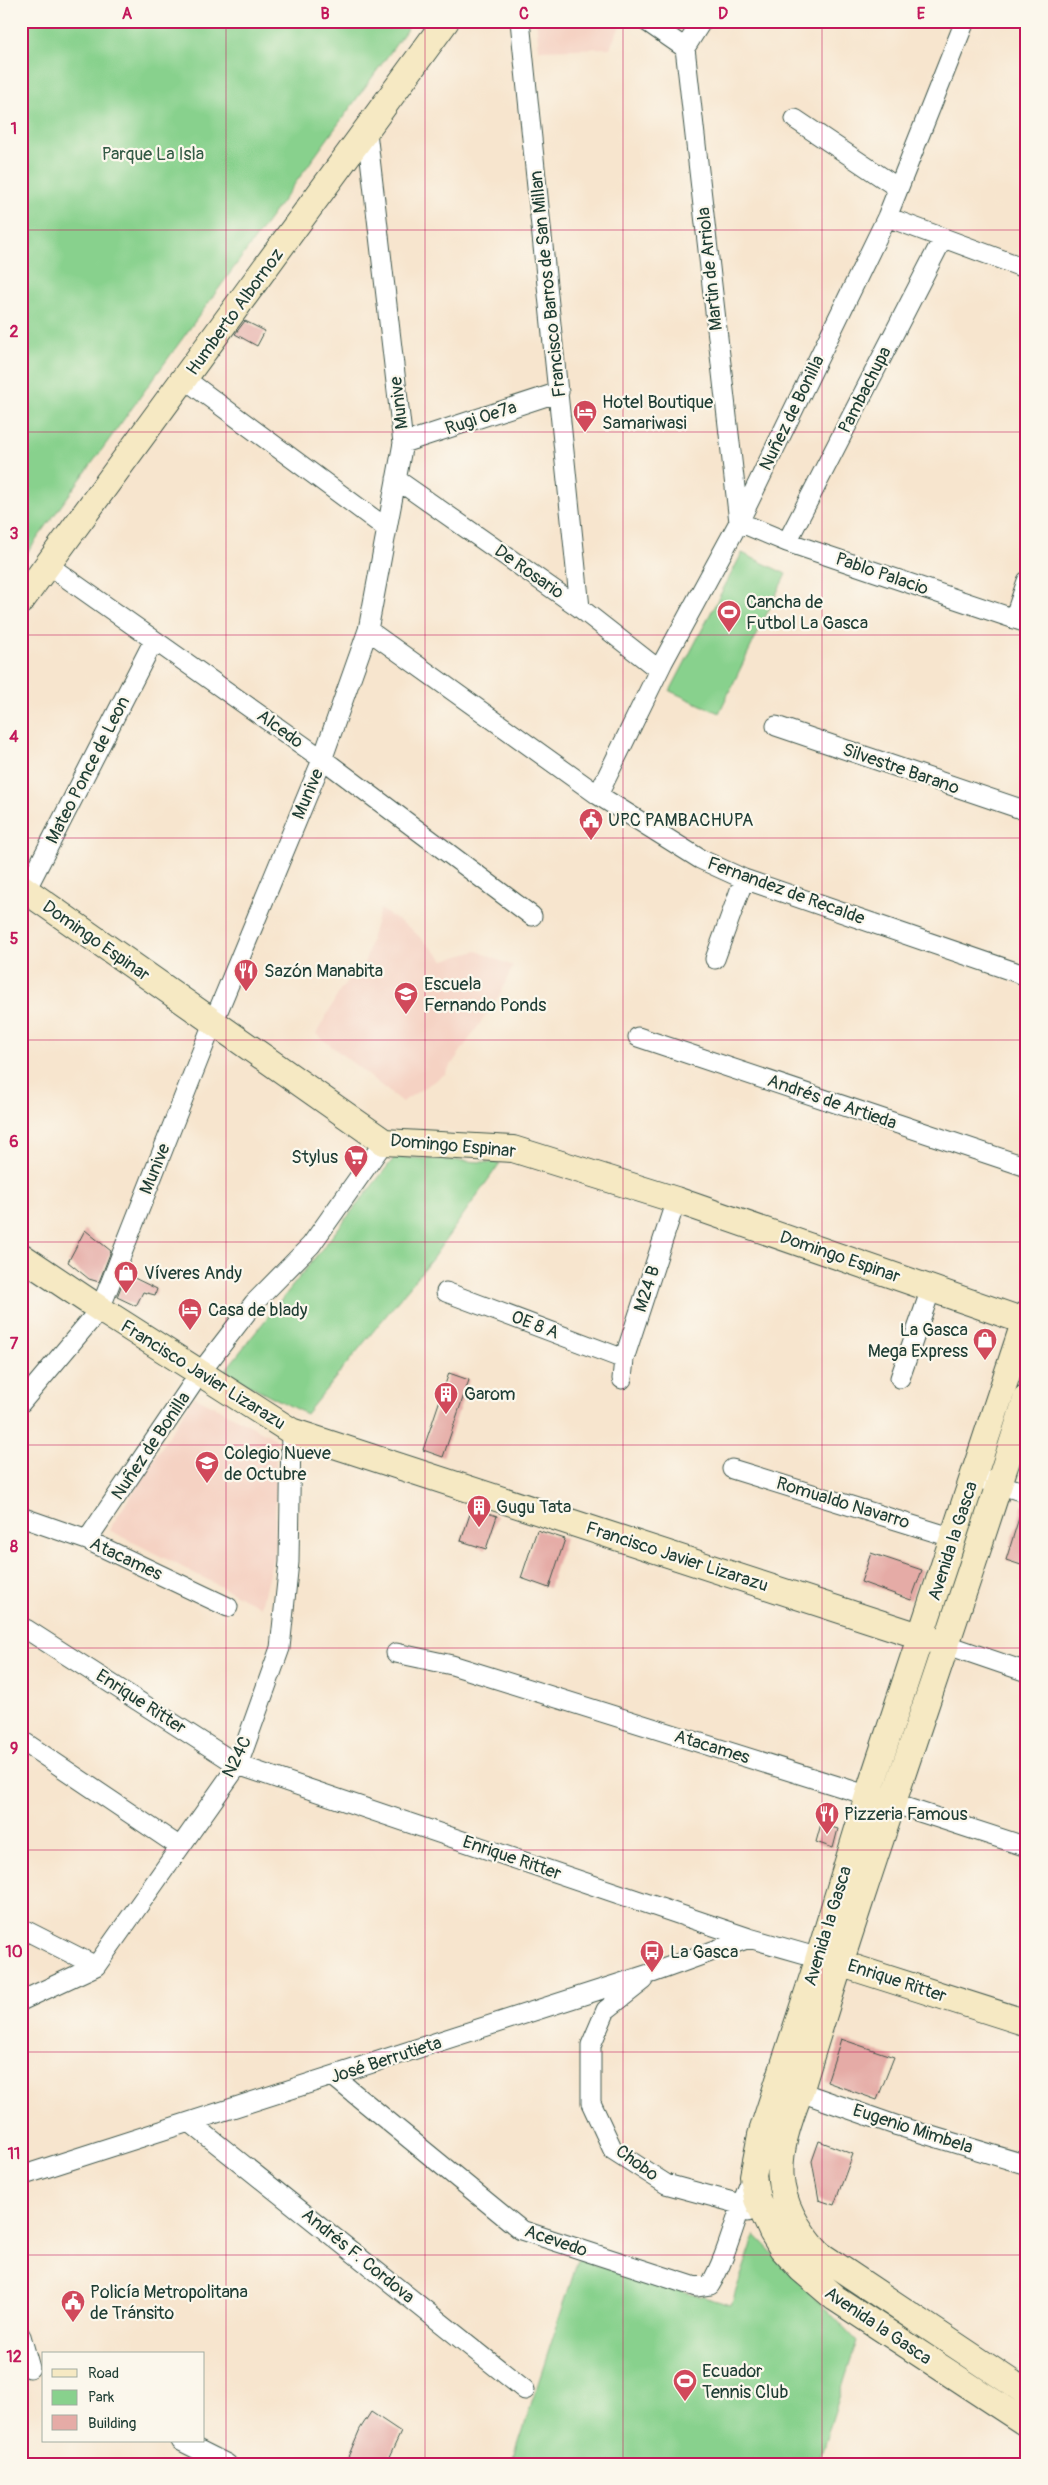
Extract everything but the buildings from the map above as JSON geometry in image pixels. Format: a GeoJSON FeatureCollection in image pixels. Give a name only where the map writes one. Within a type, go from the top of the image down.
{"type":"FeatureCollection","features":[{"type":"Feature","properties":{"kind":"street","name":"Humberto Albornoz"},"geometry":{"type":"LineString","coordinates":[[21,602],[367,132],[446,21]]}},
{"type":"Feature","properties":{"kind":"street","name":"Francisco Barros de San Millan"},"geometry":{"type":"LineString","coordinates":[[520,21],[580,608]]}},
{"type":"Feature","properties":{"kind":"street"},"geometry":{"type":"LineString","coordinates":[[646,21],[685,48],[702,21]]}},
{"type":"Feature","properties":{"kind":"street","name":"Nuñez de Bonilla"},"geometry":{"type":"LineString","coordinates":[[598,794],[659,670],[739,522],[887,217],[965,21]]}},
{"type":"Feature","properties":{"kind":"street","name":"Martin de Arriola"},"geometry":{"type":"LineString","coordinates":[[685,48],[739,522]]}},
{"type":"Feature","properties":{"kind":"street"},"geometry":{"type":"LineString","coordinates":[[795,119],[898,188]]}},
{"type":"Feature","properties":{"kind":"street","name":"Munive"},"geometry":{"type":"LineString","coordinates":[[21,1404],[100,1309],[213,1024],[322,760],[368,630],[403,443],[367,132]]}},
{"type":"Feature","properties":{"kind":"street"},"geometry":{"type":"LineString","coordinates":[[887,217],[1027,269]]}},
{"type":"Feature","properties":{"kind":"street","name":"Pambachupa"},"geometry":{"type":"LineString","coordinates":[[788,542],[943,238]]}},
{"type":"Feature","properties":{"kind":"street"},"geometry":{"type":"LineString","coordinates":[[185,379],[386,528]]}},
{"type":"Feature","properties":{"kind":"street","name":"Rugi Oe7a"},"geometry":{"type":"LineString","coordinates":[[403,443],[559,392]]}},
{"type":"Feature","properties":{"kind":"street","name":"De Rosario"},"geometry":{"type":"LineString","coordinates":[[396,479],[580,608],[659,670]]}},
{"type":"Feature","properties":{"kind":"street","name":"Pablo Palacio"},"geometry":{"type":"LineString","coordinates":[[739,522],[788,542],[1020,621]]}},
{"type":"Feature","properties":{"kind":"street","name":"Alcedo"},"geometry":{"type":"LineString","coordinates":[[48,565],[322,760],[532,916]]}},
{"type":"Feature","properties":{"kind":"street"},"geometry":{"type":"LineString","coordinates":[[1020,621],[1027,580]]}},
{"type":"Feature","properties":{"kind":"street","name":"Fernandez de Recalde"},"geometry":{"type":"LineString","coordinates":[[368,630],[598,794],[700,859],[744,879],[1027,976]]}},
{"type":"Feature","properties":{"kind":"street","name":"Mateo Ponce de Leon"},"geometry":{"type":"LineString","coordinates":[[23,893],[154,640]]}},
{"type":"Feature","properties":{"kind":"street","name":"Silvestre Barano"},"geometry":{"type":"LineString","coordinates":[[776,726],[1027,811]]}},
{"type":"Feature","properties":{"kind":"street"},"geometry":{"type":"LineString","coordinates":[[715,959],[744,879]]}},
{"type":"Feature","properties":{"kind":"street","name":"Domingo Espinar"},"geometry":{"type":"LineString","coordinates":[[23,893],[384,1142],[513,1149],[676,1200],[931,1289],[1026,1319]]}},
{"type":"Feature","properties":{"kind":"street","name":"Andrés de Artieda"},"geometry":{"type":"LineString","coordinates":[[638,1037],[1027,1167]]}},
{"type":"Feature","properties":{"kind":"street","name":"Nuñez de Bonilla"},"geometry":{"type":"LineString","coordinates":[[87,1540],[200,1373],[254,1302],[310,1245],[384,1142]]}},
{"type":"Feature","properties":{"kind":"street","name":"M24 B"},"geometry":{"type":"LineString","coordinates":[[622,1380],[624,1359],[676,1200]]}},
{"type":"Feature","properties":{"kind":"street","name":"Francisco Javier Lizarazu"},"geometry":{"type":"LineString","coordinates":[[21,1256],[100,1309],[292,1431],[1027,1672]]}},
{"type":"Feature","properties":{"kind":"street"},"geometry":{"type":"LineString","coordinates":[[900,1378],[931,1289]]}},
{"type":"Feature","properties":{"kind":"street","name":"OE 8 A"},"geometry":{"type":"LineString","coordinates":[[446,1292],[624,1359]]}},
{"type":"Feature","properties":{"kind":"street","name":"Avenida la Gasca"},"geometry":{"type":"LineString","coordinates":[[933,1640],[954,1538],[1026,1319]]}},
{"type":"Feature","properties":{"kind":"street","name":"Avenida la Gasca"},"geometry":{"type":"LineString","coordinates":[[1027,1397],[1000,1484],[933,1640],[880,1799],[789,2088],[761,2135],[753,2176],[754,2189],[763,2215],[782,2248],[801,2269],[835,2298],[1027,2424]]}},
{"type":"Feature","properties":{"kind":"street","name":"N24C"},"geometry":{"type":"LineString","coordinates":[[21,2001],[96,1966],[238,1765],[280,1648],[289,1562],[292,1431]]}},
{"type":"Feature","properties":{"kind":"street","name":"Romualdo Navarro"},"geometry":{"type":"LineString","coordinates":[[732,1469],[954,1538]]}},
{"type":"Feature","properties":{"kind":"street"},"geometry":{"type":"LineString","coordinates":[[974,1477],[1027,1493]]}},
{"type":"Feature","properties":{"kind":"street","name":"Atacames"},"geometry":{"type":"LineString","coordinates":[[21,1517],[87,1540],[228,1607]]}},
{"type":"Feature","properties":{"kind":"street","name":"Enrique Ritter"},"geometry":{"type":"LineString","coordinates":[[26,1628],[238,1765],[749,1938],[830,1961],[1027,2023]]}},
{"type":"Feature","properties":{"kind":"street","name":"Atacames"},"geometry":{"type":"LineString","coordinates":[[396,1653],[452,1666],[880,1799],[1027,1847]]}},
{"type":"Feature","properties":{"kind":"street"},"geometry":{"type":"LineString","coordinates":[[21,1740],[180,1847]]}},
{"type":"Feature","properties":{"kind":"street"},"geometry":{"type":"LineString","coordinates":[[21,1928],[96,1966]]}},
{"type":"Feature","properties":{"kind":"street","name":"José Berrutieta"},"geometry":{"type":"LineString","coordinates":[[21,2176],[334,2077],[652,1973],[749,1938]]}},
{"type":"Feature","properties":{"kind":"street","name":"Chobo"},"geometry":{"type":"LineString","coordinates":[[652,1973],[606,2010],[590,2045],[591,2104],[613,2150],[666,2184],[740,2204]]}},
{"type":"Feature","properties":{"kind":"street","name":"Acevedo"},"geometry":{"type":"LineString","coordinates":[[334,2077],[521,2230],[696,2287],[710,2285],[717,2274],[740,2204],[753,2176]]}},
{"type":"Feature","properties":{"kind":"street","name":"Avenida la Gasca"},"geometry":{"type":"LineString","coordinates":[[789,2088],[787,2124],[779,2177],[791,2215],[798,2229],[819,2254],[1027,2393]]}},
{"type":"Feature","properties":{"kind":"street","name":"Eugenio Mimbela"},"geometry":{"type":"LineString","coordinates":[[789,2088],[898,2126],[1027,2165]]}},
{"type":"Feature","properties":{"kind":"street","name":"Andrés F. Cordova"},"geometry":{"type":"LineString","coordinates":[[190,2123],[525,2390]]}},
{"type":"Feature","properties":{"kind":"street"},"geometry":{"type":"LineString","coordinates":[[740,2204],[782,2248]]}},
{"type":"Feature","properties":{"kind":"street"},"geometry":{"type":"LineString","coordinates":[[21,2336],[32,2367]]}},
{"type":"Feature","properties":{"kind":"street"},"geometry":{"type":"LineString","coordinates":[[183,2442],[227,2464]]}},
{"type":"Feature","properties":{"kind":"shaded area"},"geometry":{"type":"Polygon","coordinates":[[[536,21],[618,21],[621,24],[610,48],[539,50],[536,21]]]}},
{"type":"Feature","properties":{"kind":"shaded area","name":"Escuela Fernando Ponds"},"geometry":{"type":"Polygon","coordinates":[[[380,909],[410,928],[444,960],[477,951],[513,966],[499,996],[445,1074],[402,1102],[316,1034],[341,989],[365,961],[380,909]]]}},
{"type":"Feature","properties":{"kind":"shaded area","name":"Colegio Nueve de Octubre"},"geometry":{"type":"Polygon","coordinates":[[[194,1396],[276,1439],[275,1549],[261,1607],[109,1530],[194,1396]]]}},
{"type":"Feature","properties":{"kind":"green space","name":"Parque La Isla"},"geometry":{"type":"Polygon","coordinates":[[[21,21],[413,21],[21,561],[21,21]]]}},
{"type":"Feature","properties":{"kind":"green space","name":"Cancha de Futbol La Gasca"},"geometry":{"type":"Polygon","coordinates":[[[742,553],[786,574],[719,713],[670,691],[742,553]]]}},
{"type":"Feature","properties":{"kind":"green space"},"geometry":{"type":"Polygon","coordinates":[[[395,1157],[500,1163],[432,1259],[306,1414],[224,1372],[395,1157]]]}},
{"type":"Feature","properties":{"kind":"green space","name":"Ecuador Tennis Club"},"geometry":{"type":"Polygon","coordinates":[[[755,2235],[857,2341],[818,2464],[512,2464],[578,2260],[731,2305],[755,2235]]]}},
{"type":"Feature","properties":{"kind":"place","name":"Hotel Boutique Samariwasi"},"geometry":{"type":"Point","coordinates":[585,433]}},
{"type":"Feature","properties":{"kind":"place","name":"Cancha de Futbol La Gasca"},"geometry":{"type":"Point","coordinates":[729,633]}},
{"type":"Feature","properties":{"kind":"place","name":"UPC PAMBACHUPA"},"geometry":{"type":"Point","coordinates":[591,841]}},
{"type":"Feature","properties":{"kind":"place","name":"Sazón Manabita"},"geometry":{"type":"Point","coordinates":[246,992]}},
{"type":"Feature","properties":{"kind":"place","name":"Escuela Fernando Ponds"},"geometry":{"type":"Point","coordinates":[406,1015]}},
{"type":"Feature","properties":{"kind":"place","name":"Stylus"},"geometry":{"type":"Point","coordinates":[356,1178]}},
{"type":"Feature","properties":{"kind":"place","name":"Víveres Andy"},"geometry":{"type":"Point","coordinates":[126,1294]}},
{"type":"Feature","properties":{"kind":"place","name":"Casa de blady"},"geometry":{"type":"Point","coordinates":[190,1331]}},
{"type":"Feature","properties":{"kind":"place","name":"La Gasca Mega Express"},"geometry":{"type":"Point","coordinates":[985,1361]}},
{"type":"Feature","properties":{"kind":"place","name":"Garom"},"geometry":{"type":"Point","coordinates":[446,1415]}},
{"type":"Feature","properties":{"kind":"place","name":"Colegio Nueve de Octubre"},"geometry":{"type":"Point","coordinates":[207,1484]}},
{"type":"Feature","properties":{"kind":"place","name":"Gugu Tata"},"geometry":{"type":"Point","coordinates":[479,1528]}},
{"type":"Feature","properties":{"kind":"place","name":"Pizzeria Famous"},"geometry":{"type":"Point","coordinates":[827,1835]}},
{"type":"Feature","properties":{"kind":"place","name":"La Gasca"},"geometry":{"type":"Point","coordinates":[652,1973]}},
{"type":"Feature","properties":{"kind":"place","name":"Policía Metropolitana de Tránsito"},"geometry":{"type":"Point","coordinates":[73,2323]}},
{"type":"Feature","properties":{"kind":"place","name":"Ecuador Tennis Club"},"geometry":{"type":"Point","coordinates":[685,2402]}}]}
